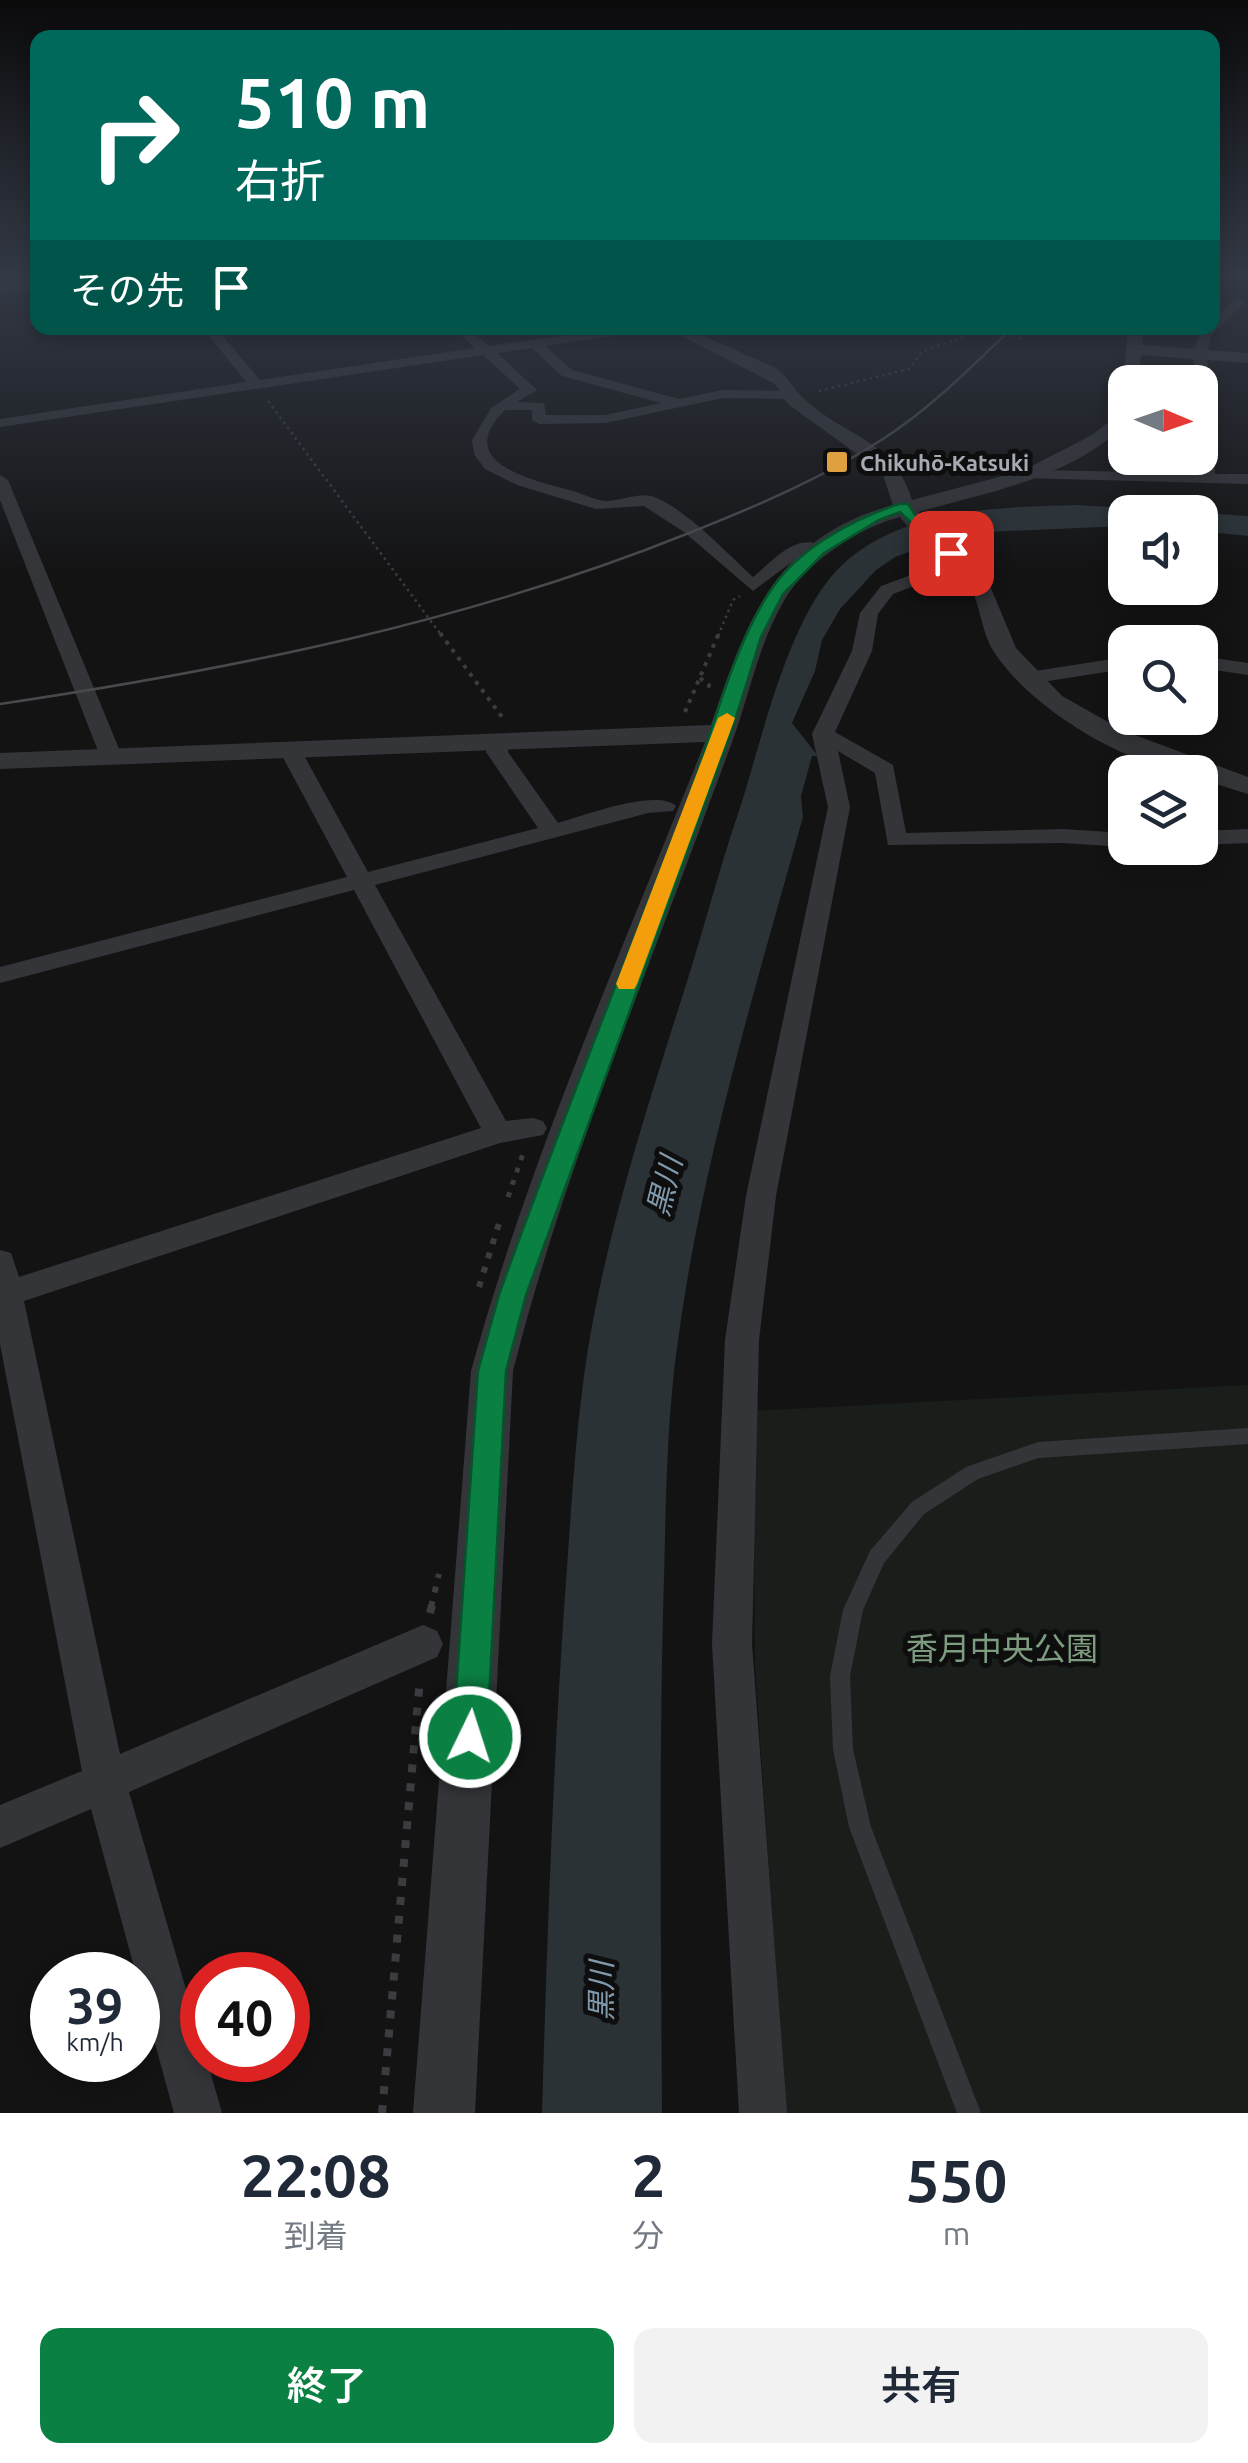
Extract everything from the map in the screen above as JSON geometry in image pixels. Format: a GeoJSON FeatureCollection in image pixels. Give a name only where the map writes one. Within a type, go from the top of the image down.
{"type":"FeatureCollection","features":[{"type":"Feature","properties":{"kind":"street"},"geometry":{"type":"LineString","coordinates":[[249,376],[257,386]]}},
{"type":"Feature","properties":{"kind":"street"},"geometry":{"type":"LineString","coordinates":[[0,424],[328,376]]}},
{"type":"Feature","properties":{"kind":"street"},"geometry":{"type":"LineString","coordinates":[[514,376],[530,390],[499,406],[484,426],[481,444],[485,458],[504,475],[526,485],[574,495],[594,505],[624,506],[647,500],[690,528],[754,586],[804,545],[818,550]]}},
{"type":"Feature","properties":{"kind":"street"},"geometry":{"type":"LineString","coordinates":[[577,376],[680,404]]}},
{"type":"Feature","properties":{"kind":"street"},"geometry":{"type":"LineString","coordinates":[[775,376],[827,426],[890,468],[898,478],[907,513],[984,590],[1004,648],[1044,695],[1082,720],[1135,744],[1248,786]]}},
{"type":"Feature","properties":{"kind":"street"},"geometry":{"type":"LineString","coordinates":[[1201,376],[1207,478]]}},
{"type":"Feature","properties":{"kind":"street"},"geometry":{"type":"LineString","coordinates":[[499,406],[539,406],[539,420],[605,420],[724,394],[791,395]]}},
{"type":"Feature","properties":{"kind":"street"},"geometry":{"type":"LineString","coordinates":[[444,2113],[492,1371],[512,1295],[722,733],[753,637],[777,592],[818,550],[874,517],[907,513],[1029,475],[1108,431]]}},
{"type":"Feature","properties":{"kind":"street"},"geometry":{"type":"LineString","coordinates":[[1029,475],[1248,479]]}},
{"type":"Feature","properties":{"kind":"street"},"geometry":{"type":"LineString","coordinates":[[0,480],[111,756]]}},
{"type":"Feature","properties":{"kind":"street"},"geometry":{"type":"LineString","coordinates":[[763,2113],[732,1644],[742,1340],[761,1196],[839,807],[823,734],[862,651],[869,613],[887,590],[956,558]]}},
{"type":"Feature","properties":{"kind":"street"},"geometry":{"type":"LineString","coordinates":[[1218,665],[1248,669]]}},
{"type":"Feature","properties":{"kind":"street"},"geometry":{"type":"LineString","coordinates":[[1030,678],[1108,667]]}},
{"type":"Feature","properties":{"kind":"street"},"geometry":{"type":"LineString","coordinates":[[0,761],[290,750],[494,734],[722,733]]}},
{"type":"Feature","properties":{"kind":"street"},"geometry":{"type":"LineString","coordinates":[[494,734],[497,752],[552,831]]}},
{"type":"Feature","properties":{"kind":"street"},"geometry":{"type":"LineString","coordinates":[[823,734],[884,770],[896,840],[1063,836],[1108,839]]}},
{"type":"Feature","properties":{"kind":"street"},"geometry":{"type":"LineString","coordinates":[[290,750],[498,1133]]}},
{"type":"Feature","properties":{"kind":"street"},"geometry":{"type":"LineString","coordinates":[[0,975],[648,806],[665,806]]}},
{"type":"Feature","properties":{"kind":"street"},"geometry":{"type":"LineString","coordinates":[[1218,837],[1248,836]]}},
{"type":"Feature","properties":{"kind":"street"},"geometry":{"type":"LineString","coordinates":[[198,2113],[105,1782],[2,1284],[498,1133],[533,1128]]}},
{"type":"Feature","properties":{"kind":"street"},"geometry":{"type":"LineString","coordinates":[[0,1827],[424,1644]]}},
{"type":"Feature","properties":{"kind":"lane"},"geometry":{"type":"LineString","coordinates":[[969,2113],[860,1828],[843,1749],[840,1676],[853,1610],[877,1557],[918,1508],[972,1473],[1038,1450],[1248,1436]]}},
{"type":"Feature","properties":{"kind":"path"},"geometry":{"type":"LineString","coordinates":[[791,395],[889,376]]}},
{"type":"Feature","properties":{"kind":"path"},"geometry":{"type":"LineString","coordinates":[[257,386],[509,726],[494,734]]}},
{"type":"Feature","properties":{"kind":"path"},"geometry":{"type":"LineString","coordinates":[[678,718],[685,712],[734,600],[754,586]]}},
{"type":"Feature","properties":{"kind":"green space","name":"香月中央公園"},"geometry":{"type":"Polygon","coordinates":[[[1248,1385],[1248,2113],[786,2113],[755,1666],[753,1411],[1248,1385]]]}},
{"type":"Feature","properties":{"kind":"water","name":"黒川"},"geometry":{"type":"Polygon","coordinates":[[[1017,507],[1108,507],[1108,527],[961,533],[895,557],[876,570],[840,609],[822,640],[815,671],[792,723],[818,756],[812,756],[801,796],[803,817],[715,1142],[688,1274],[674,1374],[662,1675],[662,2113],[542,2113],[561,1660],[579,1415],[595,1308],[629,1170],[779,681],[806,615],[842,565],[866,546],[923,521],[1017,507]]]}},
{"type":"Feature","properties":{"kind":"water"},"geometry":{"type":"Polygon","coordinates":[[[1218,514],[1248,516],[1248,536],[1218,533],[1218,514]]]}},
{"type":"Feature","properties":{"kind":"tram line"},"geometry":{"type":"LineString","coordinates":[[0,704],[176,675],[350,639],[436,617],[606,564],[815,478],[886,437],[962,376]]}},
{"type":"Feature","properties":{"kind":"slow traffic"},"geometry":{"type":"LineString","coordinates":[[626,984],[727,718]]}},
{"type":"Feature","properties":{"kind":"place","name":"Chikuhō-Katsuki"},"geometry":{"type":"Point","coordinates":[837,462]}},
{"type":"Feature","properties":{"kind":"route"},"geometry":{"type":"LineString","coordinates":[[470,1737],[492,1371],[512,1295],[546,1198],[722,733],[753,637],[777,592],[818,550],[874,517],[904,507],[911,519],[951,553]]}}]}
